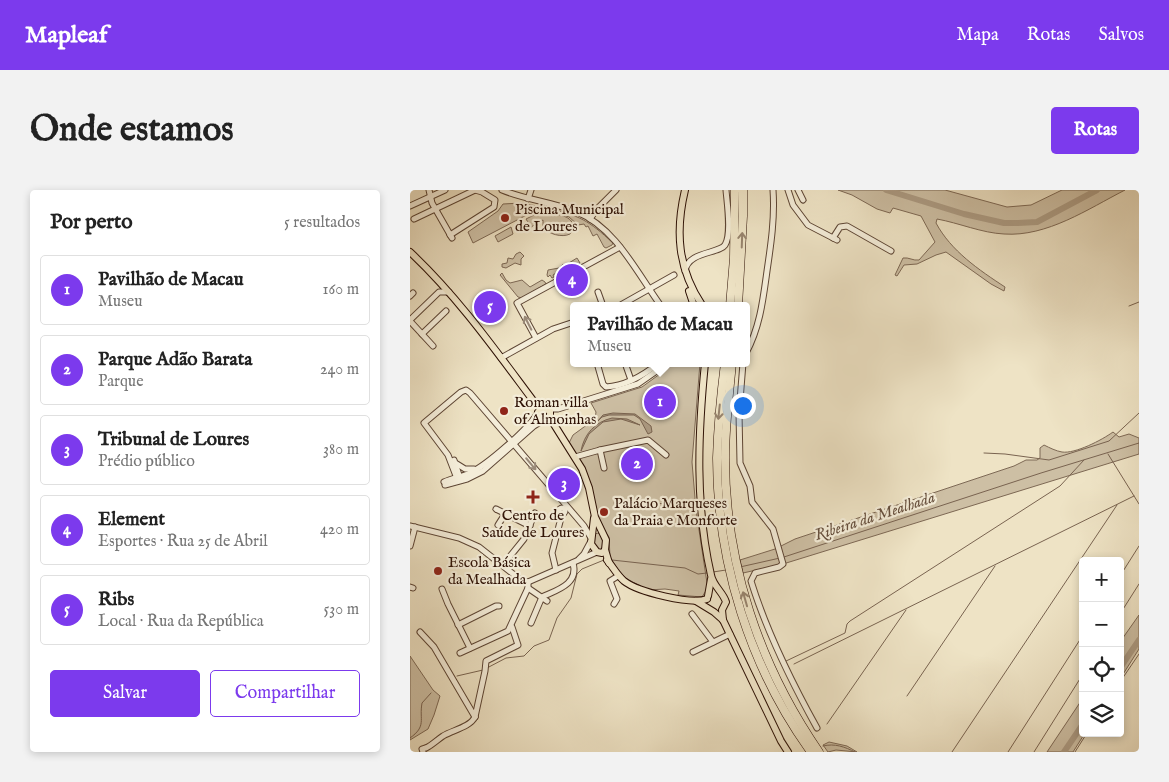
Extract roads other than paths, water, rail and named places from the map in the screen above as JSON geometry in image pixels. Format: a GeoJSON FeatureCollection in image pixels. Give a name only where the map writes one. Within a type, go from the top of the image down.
{"type":"FeatureCollection","features":[{"type":"Feature","properties":{"kind":"highway"},"geometry":{"type":"LineString","coordinates":[[730,302],[734,258],[735,190]]}},
{"type":"Feature","properties":{"kind":"highway"},"geometry":{"type":"LineString","coordinates":[[738,302],[743,190]]}},
{"type":"Feature","properties":{"kind":"highway"},"geometry":{"type":"LineString","coordinates":[[725,367],[718,425],[717,460],[722,522],[748,630],[763,669],[787,715],[810,752]]}},
{"type":"Feature","properties":{"kind":"highway"},"geometry":{"type":"LineString","coordinates":[[732,367],[725,457],[732,563]]}},
{"type":"Feature","properties":{"kind":"highway"},"geometry":{"type":"LineString","coordinates":[[735,576],[767,659],[794,712],[819,752]]}},
{"type":"Feature","properties":{"kind":"main road"},"geometry":{"type":"LineString","coordinates":[[680,190],[678,257],[681,272],[692,302]]}},
{"type":"Feature","properties":{"kind":"main road"},"geometry":{"type":"LineString","coordinates":[[685,190],[680,230],[681,256],[684,272],[700,302]]}},
{"type":"Feature","properties":{"kind":"main road"},"geometry":{"type":"LineString","coordinates":[[410,252],[450,292],[575,457],[589,488],[594,517],[607,543],[601,552]]}},
{"type":"Feature","properties":{"kind":"main road"},"geometry":{"type":"LineString","coordinates":[[705,367],[699,437],[699,478],[702,521],[712,578],[726,602],[722,610],[722,620]]}},
{"type":"Feature","properties":{"kind":"main road"},"geometry":{"type":"LineString","coordinates":[[594,517],[591,538],[592,547],[601,552],[618,576],[627,583],[646,592],[696,601],[711,610],[722,620],[788,752]]}},
{"type":"Feature","properties":{"kind":"main road"},"geometry":{"type":"LineString","coordinates":[[591,538],[596,531],[602,533]]}},
{"type":"Feature","properties":{"kind":"main road"},"geometry":{"type":"LineString","coordinates":[[711,610],[706,602],[712,578]]}},
{"type":"Feature","properties":{"kind":"main road"},"geometry":{"type":"LineString","coordinates":[[696,601],[708,598],[714,593],[720,594]]}},
{"type":"Feature","properties":{"kind":"main road"},"geometry":{"type":"LineString","coordinates":[[711,610],[722,610]]}},
{"type":"Feature","properties":{"kind":"street"},"geometry":{"type":"LineString","coordinates":[[414,219],[435,208],[475,190],[482,191],[495,200],[494,207],[451,237],[435,208],[429,190]]}},
{"type":"Feature","properties":{"kind":"street"},"geometry":{"type":"LineString","coordinates":[[410,206],[445,190]]}},
{"type":"Feature","properties":{"kind":"street"},"geometry":{"type":"LineString","coordinates":[[502,190],[510,191],[528,199],[572,210],[590,219],[604,230],[620,247],[658,302]]}},
{"type":"Feature","properties":{"kind":"street"},"geometry":{"type":"LineString","coordinates":[[528,199],[531,190]]}},
{"type":"Feature","properties":{"kind":"street"},"geometry":{"type":"LineString","coordinates":[[590,219],[596,210],[616,190]]}},
{"type":"Feature","properties":{"kind":"street"},"geometry":{"type":"LineString","coordinates":[[684,272],[686,266],[693,260],[706,252],[720,250],[725,246],[728,238],[726,190]]}},
{"type":"Feature","properties":{"kind":"street"},"geometry":{"type":"LineString","coordinates":[[750,344],[760,320],[773,223],[773,190]]}},
{"type":"Feature","properties":{"kind":"street"},"geometry":{"type":"LineString","coordinates":[[788,190],[792,205],[808,225],[835,239],[840,227],[847,226],[891,250]]}},
{"type":"Feature","properties":{"kind":"street"},"geometry":{"type":"LineString","coordinates":[[798,190],[803,200]]}},
{"type":"Feature","properties":{"kind":"street"},"geometry":{"type":"LineString","coordinates":[[536,338],[517,303],[620,247]]}},
{"type":"Feature","properties":{"kind":"street"},"geometry":{"type":"LineString","coordinates":[[681,256],[686,260],[693,260]]}},
{"type":"Feature","properties":{"kind":"street"},"geometry":{"type":"LineString","coordinates":[[627,302],[674,275]]}},
{"type":"Feature","properties":{"kind":"street"},"geometry":{"type":"LineString","coordinates":[[433,346],[410,321],[439,292],[441,282]]}},
{"type":"Feature","properties":{"kind":"street"},"geometry":{"type":"LineString","coordinates":[[439,292],[450,292]]}},
{"type":"Feature","properties":{"kind":"street"},"geometry":{"type":"LineString","coordinates":[[598,292],[602,302]]}},
{"type":"Feature","properties":{"kind":"street"},"geometry":{"type":"LineString","coordinates":[[422,334],[446,310]]}},
{"type":"Feature","properties":{"kind":"street"},"geometry":{"type":"LineString","coordinates":[[501,358],[553,329],[570,323]]}},
{"type":"Feature","properties":{"kind":"street"},"geometry":{"type":"LineString","coordinates":[[598,367],[603,384],[606,387],[644,375],[654,367]]}},
{"type":"Feature","properties":{"kind":"street"},"geometry":{"type":"LineString","coordinates":[[626,367],[631,380]]}},
{"type":"Feature","properties":{"kind":"street"},"geometry":{"type":"LineString","coordinates":[[459,479],[477,469],[513,442],[534,426],[544,415],[638,384],[662,367]]}},
{"type":"Feature","properties":{"kind":"street"},"geometry":{"type":"LineString","coordinates":[[743,367],[739,413],[740,463],[750,486],[752,502],[773,529],[783,561],[782,566],[755,573],[751,581],[792,684],[817,728]]}},
{"type":"Feature","properties":{"kind":"street"},"geometry":{"type":"LineString","coordinates":[[459,479],[454,465],[425,423],[461,392],[466,390],[584,526],[591,538],[584,554],[575,562],[572,579],[565,587],[542,598],[531,623]]}},
{"type":"Feature","properties":{"kind":"street"},"geometry":{"type":"LineString","coordinates":[[575,457],[648,440],[666,455]]}},
{"type":"Feature","properties":{"kind":"street"},"geometry":{"type":"LineString","coordinates":[[454,465],[445,482],[483,471],[513,442]]}},
{"type":"Feature","properties":{"kind":"street"},"geometry":{"type":"LineString","coordinates":[[600,450],[604,468]]}},
{"type":"Feature","properties":{"kind":"street"},"geometry":{"type":"LineString","coordinates":[[454,465],[465,469],[477,469]]}},
{"type":"Feature","properties":{"kind":"street"},"geometry":{"type":"LineString","coordinates":[[496,509],[530,526]]}},
{"type":"Feature","properties":{"kind":"street"},"geometry":{"type":"LineString","coordinates":[[556,570],[552,553],[564,513],[572,512]]}},
{"type":"Feature","properties":{"kind":"street"},"geometry":{"type":"LineString","coordinates":[[503,565],[524,539],[535,513]]}},
{"type":"Feature","properties":{"kind":"street"},"geometry":{"type":"LineString","coordinates":[[498,525],[505,514]]}},
{"type":"Feature","properties":{"kind":"street"},"geometry":{"type":"LineString","coordinates":[[410,546],[412,526],[465,540],[479,547],[547,601]]}},
{"type":"Feature","properties":{"kind":"street"},"geometry":{"type":"LineString","coordinates":[[460,653],[508,631],[512,627],[528,585],[556,570],[601,552]]}},
{"type":"Feature","properties":{"kind":"street"},"geometry":{"type":"LineString","coordinates":[[614,604],[617,599],[610,581],[618,576]]}},
{"type":"Feature","properties":{"kind":"street"},"geometry":{"type":"LineString","coordinates":[[442,589],[470,648]]}},
{"type":"Feature","properties":{"kind":"street"},"geometry":{"type":"LineString","coordinates":[[458,624],[499,606]]}},
{"type":"Feature","properties":{"kind":"street"},"geometry":{"type":"LineString","coordinates":[[692,614],[713,642]]}},
{"type":"Feature","properties":{"kind":"street"},"geometry":{"type":"LineString","coordinates":[[415,752],[424,751],[441,737],[472,722],[475,717],[485,664],[488,660],[518,645],[512,627]]}},
{"type":"Feature","properties":{"kind":"street"},"geometry":{"type":"LineString","coordinates":[[420,632],[434,647],[475,717]]}},
{"type":"Feature","properties":{"kind":"street"},"geometry":{"type":"LineString","coordinates":[[693,652],[730,634]]}},
{"type":"Feature","properties":{"kind":"street"},"geometry":{"type":"LineString","coordinates":[[466,703],[473,704],[478,701]]}},
{"type":"Feature","properties":{"kind":"waterway"},"geometry":{"type":"LineString","coordinates":[[886,190],[964,214],[1004,223],[1037,222],[1097,190]]}},
{"type":"Feature","properties":{"kind":"waterway"},"geometry":{"type":"LineString","coordinates":[[1129,306],[1139,302]]}},
{"type":"Feature","properties":{"kind":"waterway"},"geometry":{"type":"LineString","coordinates":[[984,453],[1049,460],[1109,441],[1139,413]]}},
{"type":"Feature","properties":{"kind":"waterway","name":"Ribeira da Mealhada"},"geometry":{"type":"LineString","coordinates":[[784,557],[1139,443]]}},
{"type":"Feature","properties":{"kind":"waterway"},"geometry":{"type":"LineString","coordinates":[[1108,454],[1139,504]]}},
{"type":"Feature","properties":{"kind":"waterway"},"geometry":{"type":"LineString","coordinates":[[784,662],[845,633],[847,624],[850,621],[1060,486],[1084,460]]}},
{"type":"Feature","properties":{"kind":"waterway"},"geometry":{"type":"LineString","coordinates":[[794,664],[1134,496]]}},
{"type":"Feature","properties":{"kind":"waterway"},"geometry":{"type":"LineString","coordinates":[[614,503],[695,504]]}},
{"type":"Feature","properties":{"kind":"waterway"},"geometry":{"type":"LineString","coordinates":[[952,752],[1117,505]]}},
{"type":"Feature","properties":{"kind":"waterway"},"geometry":{"type":"LineString","coordinates":[[1124,570],[1139,546]]}},
{"type":"Feature","properties":{"kind":"waterway","name":"Ribeira da Mealhada"},"geometry":{"type":"LineString","coordinates":[[740,567],[780,558]]}},
{"type":"Feature","properties":{"kind":"waterway","name":"Ribeira da Mealhada"},"geometry":{"type":"LineString","coordinates":[[487,668],[506,658],[524,656],[534,646],[549,640],[557,618],[571,598],[577,574],[582,569],[604,560]]}},
{"type":"Feature","properties":{"kind":"waterway","name":"Ribeira da Mealhada"},"geometry":{"type":"LineString","coordinates":[[612,560],[685,568],[698,574],[707,573]]}},
{"type":"Feature","properties":{"kind":"waterway"},"geometry":{"type":"LineString","coordinates":[[907,696],[995,566]]}},
{"type":"Feature","properties":{"kind":"waterway","name":"Ribeira da Mealhada"},"geometry":{"type":"LineString","coordinates":[[713,572],[726,570]]}},
{"type":"Feature","properties":{"kind":"waterway"},"geometry":{"type":"LineString","coordinates":[[1124,608],[1139,584]]}},
{"type":"Feature","properties":{"kind":"waterway"},"geometry":{"type":"LineString","coordinates":[[827,724],[906,610]]}},
{"type":"Feature","properties":{"kind":"waterway"},"geometry":{"type":"LineString","coordinates":[[1124,662],[1139,640]]}},
{"type":"Feature","properties":{"kind":"waterway"},"geometry":{"type":"LineString","coordinates":[[1008,752],[1079,641]]}},
{"type":"Feature","properties":{"kind":"waterway"},"geometry":{"type":"LineString","coordinates":[[1124,676],[1139,654]]}},
{"type":"Feature","properties":{"kind":"waterway","name":"Ribeira da Mealhada"},"geometry":{"type":"LineString","coordinates":[[457,676],[483,670]]}},
{"type":"Feature","properties":{"kind":"waterway"},"geometry":{"type":"LineString","coordinates":[[1034,752],[1079,680]]}},
{"type":"Feature","properties":{"kind":"waterway","name":"Ribeira da Mealhada"},"geometry":{"type":"LineString","coordinates":[[410,738],[419,730],[422,703],[431,693]]}},
{"type":"Feature","properties":{"kind":"waterway"},"geometry":{"type":"LineString","coordinates":[[1064,752],[1079,730]]}},
{"type":"Feature","properties":{"kind":"waterway"},"geometry":{"type":"LineString","coordinates":[[1075,752],[1084,737]]}},
{"type":"Feature","properties":{"kind":"waterway"},"geometry":{"type":"LineString","coordinates":[[823,746],[840,746],[855,752]]}},
{"type":"Feature","properties":{"kind":"place","name":"Piscina Municipal de Loures"},"geometry":{"type":"Point","coordinates":[505,218]}},
{"type":"Feature","properties":{"kind":"place","name":"Element"},"geometry":{"type":"Point","coordinates":[572,280]}},
{"type":"Feature","properties":{"kind":"place","name":"Ribs"},"geometry":{"type":"Point","coordinates":[490,307]}},
{"type":"Feature","properties":{"kind":"place","name":"Pavilhão de Macau"},"geometry":{"type":"Point","coordinates":[660,402]}},
{"type":"Feature","properties":{"kind":"place","name":"Roman villa of Almoinhas"},"geometry":{"type":"Point","coordinates":[504,411]}},
{"type":"Feature","properties":{"kind":"place","name":"Parque Adão Barata"},"geometry":{"type":"Point","coordinates":[637,464]}},
{"type":"Feature","properties":{"kind":"place","name":"Tribunal de Loures"},"geometry":{"type":"Point","coordinates":[564,484]}},
{"type":"Feature","properties":{"kind":"place","name":"Centro de Saúde de Loures"},"geometry":{"type":"Point","coordinates":[533,497]}},
{"type":"Feature","properties":{"kind":"place","name":"Palácio Marqueses da Praia e Monforte"},"geometry":{"type":"Point","coordinates":[604,512]}},
{"type":"Feature","properties":{"kind":"place","name":"Escola Básica da Mealhada"},"geometry":{"type":"Point","coordinates":[438,571]}}]}
